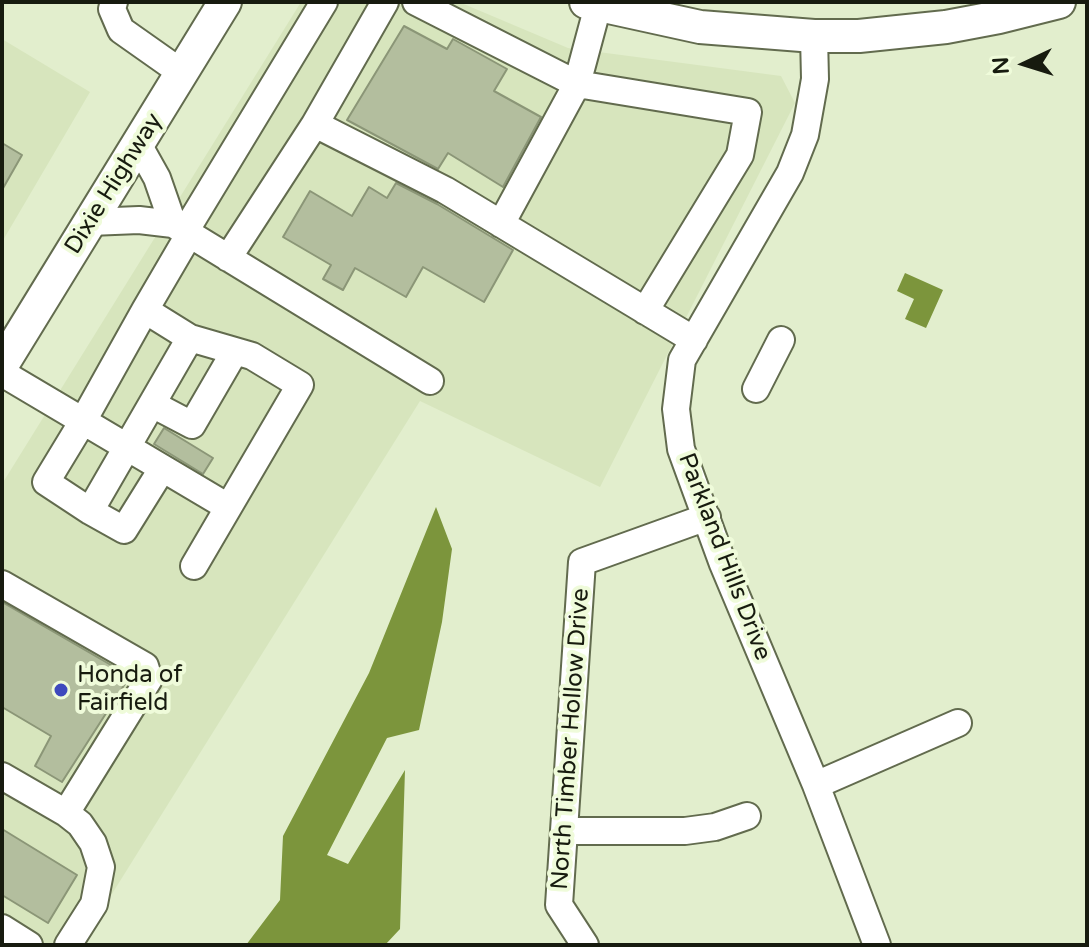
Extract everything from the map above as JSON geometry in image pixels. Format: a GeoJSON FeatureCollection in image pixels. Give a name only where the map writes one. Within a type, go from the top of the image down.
{"type":"FeatureCollection","features":[{"type":"Feature","properties":{"kind":"main road","name":"Dixie Highway"},"geometry":{"type":"LineString","coordinates":[[7,344],[90,222],[225,2]]}},
{"type":"Feature","properties":{"kind":"main road"},"geometry":{"type":"LineString","coordinates":[[595,3],[700,27],[814,36],[902,33],[997,10],[1059,2]]}},
{"type":"Feature","properties":{"kind":"street"},"geometry":{"type":"LineString","coordinates":[[114,2],[112,9],[121,30],[182,73]]}},
{"type":"Feature","properties":{"kind":"street"},"geometry":{"type":"LineString","coordinates":[[162,469],[124,530],[46,482],[145,310],[183,229],[324,2]]}},
{"type":"Feature","properties":{"kind":"street"},"geometry":{"type":"LineString","coordinates":[[228,258],[315,124],[385,2]]}},
{"type":"Feature","properties":{"kind":"street"},"geometry":{"type":"LineString","coordinates":[[416,2],[577,84],[748,112],[740,155],[645,311]]}},
{"type":"Feature","properties":{"kind":"street"},"geometry":{"type":"LineString","coordinates":[[501,224],[577,84],[595,3]]}},
{"type":"Feature","properties":{"kind":"street","name":"Parkland Hills Drive"},"geometry":{"type":"LineString","coordinates":[[814,36],[815,79],[805,135],[795,161],[682,360],[676,409],[681,449],[723,564],[816,785],[877,945]]}},
{"type":"Feature","properties":{"kind":"street"},"geometry":{"type":"LineString","coordinates":[[315,124],[445,190],[694,340]]}},
{"type":"Feature","properties":{"kind":"street"},"geometry":{"type":"LineString","coordinates":[[138,144],[183,229]]}},
{"type":"Feature","properties":{"kind":"street"},"geometry":{"type":"LineString","coordinates":[[90,222],[139,220],[183,229],[430,381]]}},
{"type":"Feature","properties":{"kind":"street"},"geometry":{"type":"LineString","coordinates":[[145,310],[190,338],[252,356],[300,385],[194,566]]}},
{"type":"Feature","properties":{"kind":"street"},"geometry":{"type":"LineString","coordinates":[[90,511],[190,338]]}},
{"type":"Feature","properties":{"kind":"street"},"geometry":{"type":"LineString","coordinates":[[756,389],[781,340]]}},
{"type":"Feature","properties":{"kind":"street"},"geometry":{"type":"LineString","coordinates":[[152,404],[192,425],[235,351]]}},
{"type":"Feature","properties":{"kind":"street"},"geometry":{"type":"LineString","coordinates":[[2,373],[228,507]]}},
{"type":"Feature","properties":{"kind":"street","name":"North Timber Hollow Drive"},"geometry":{"type":"LineString","coordinates":[[585,945],[559,905],[582,562],[707,517]]}},
{"type":"Feature","properties":{"kind":"street"},"geometry":{"type":"LineString","coordinates":[[2,584],[145,666],[149,679],[66,813]]}},
{"type":"Feature","properties":{"kind":"street"},"geometry":{"type":"LineString","coordinates":[[816,785],[958,723]]}},
{"type":"Feature","properties":{"kind":"street"},"geometry":{"type":"LineString","coordinates":[[2,776],[66,813],[80,824],[93,843],[101,867],[94,904],[68,945]]}},
{"type":"Feature","properties":{"kind":"street"},"geometry":{"type":"LineString","coordinates":[[565,831],[685,831],[715,827],[747,816]]}},
{"type":"Feature","properties":{"kind":"street"},"geometry":{"type":"LineString","coordinates":[[2,928],[29,945]]}},
{"type":"Feature","properties":{"kind":"shaded area"},"geometry":{"type":"Polygon","coordinates":[[[301,2],[459,2],[568,48],[781,76],[795,103],[600,487],[420,401],[80,945],[2,945],[2,484],[301,2]]]}},
{"type":"Feature","properties":{"kind":"shaded area"},"geometry":{"type":"Polygon","coordinates":[[[2,39],[90,92],[2,242],[2,39]]]}},
{"type":"Feature","properties":{"kind":"shaded area"},"geometry":{"type":"Polygon","coordinates":[[[905,273],[943,290],[926,328],[905,319],[914,299],[897,291],[905,273]]]}},
{"type":"Feature","properties":{"kind":"shaded area"},"geometry":{"type":"Polygon","coordinates":[[[436,507],[452,549],[442,622],[419,730],[387,738],[327,855],[348,864],[405,770],[400,929],[385,945],[246,945],[280,900],[283,836],[369,673],[436,507]]]}},
{"type":"Feature","properties":{"kind":"building"},"geometry":{"type":"Polygon","coordinates":[[[404,26],[447,49],[453,39],[507,69],[494,91],[541,117],[503,187],[448,153],[438,169],[347,120],[404,26]]]}},
{"type":"Feature","properties":{"kind":"building"},"geometry":{"type":"Polygon","coordinates":[[[2,143],[22,155],[2,190],[2,143]]]}},
{"type":"Feature","properties":{"kind":"building"},"geometry":{"type":"Polygon","coordinates":[[[396,183],[513,250],[484,302],[423,267],[406,297],[355,268],[343,290],[323,279],[331,265],[283,237],[310,191],[352,216],[369,187],[387,198],[396,183]]]}},
{"type":"Feature","properties":{"kind":"building"},"geometry":{"type":"Polygon","coordinates":[[[164,428],[213,458],[203,474],[154,444],[164,428]]]}},
{"type":"Feature","properties":{"kind":"building","name":"Honda of Fairfield"},"geometry":{"type":"Polygon","coordinates":[[[2,602],[130,676],[62,782],[35,766],[51,736],[2,707],[2,602]]]}},
{"type":"Feature","properties":{"kind":"building"},"geometry":{"type":"Polygon","coordinates":[[[2,829],[77,875],[48,923],[2,895],[2,829]]]}},
{"type":"Feature","properties":{"kind":"place","name":"Honda of Fairfield"},"geometry":{"type":"Point","coordinates":[61,690]}}]}
